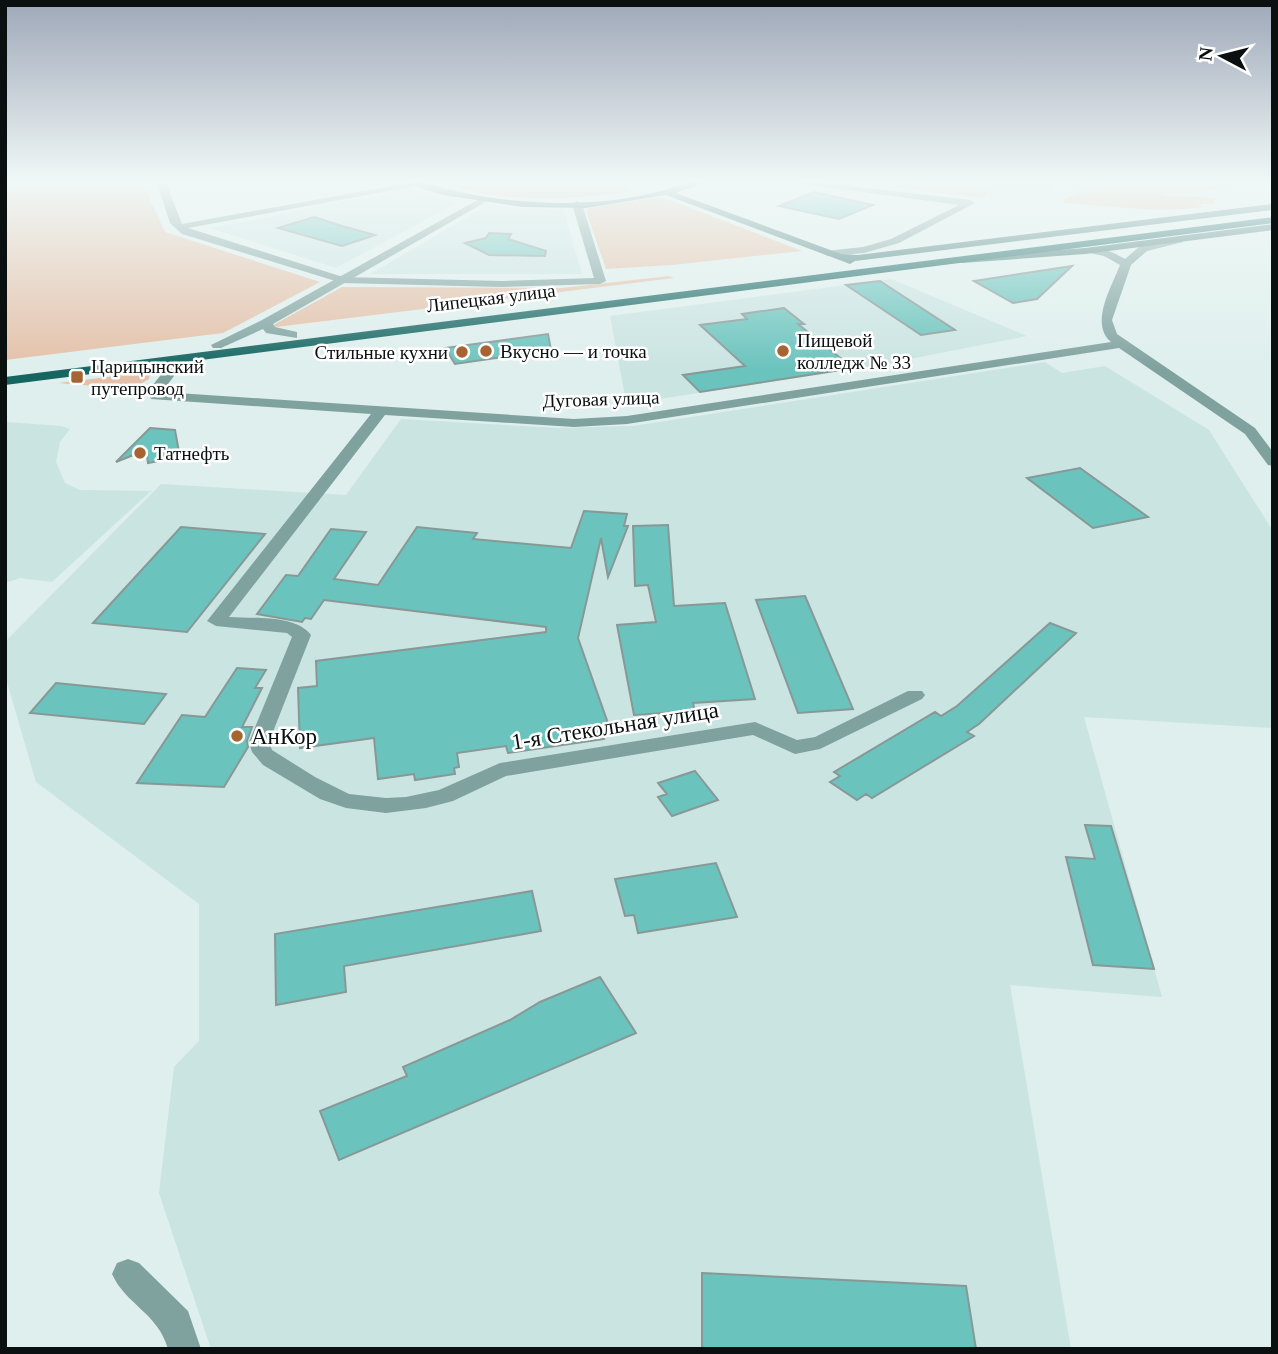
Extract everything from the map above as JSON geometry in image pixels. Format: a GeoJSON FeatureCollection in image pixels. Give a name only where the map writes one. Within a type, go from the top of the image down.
{"type":"FeatureCollection","features":[{"type":"Feature","properties":{"kind":"main road"},"geometry":{"type":"LineString","coordinates":[[803,243],[875,270]]}},
{"type":"Feature","properties":{"kind":"main road"},"geometry":{"type":"LineString","coordinates":[[835,255],[858,258],[984,243]]}},
{"type":"Feature","properties":{"kind":"main road"},"geometry":{"type":"LineString","coordinates":[[941,253],[992,243]]}},
{"type":"Feature","properties":{"kind":"main road","name":"Липецкая улица"},"geometry":{"type":"LineString","coordinates":[[5,371],[1025,243]]}},
{"type":"Feature","properties":{"kind":"main road","name":"Липецкая улица"},"geometry":{"type":"LineString","coordinates":[[5,381],[1090,243]]}},
{"type":"Feature","properties":{"kind":"main road"},"geometry":{"type":"LineString","coordinates":[[957,260],[1085,251],[1149,243]]}},
{"type":"Feature","properties":{"kind":"street"},"geometry":{"type":"LineString","coordinates":[[223,243],[342,280],[481,284],[600,281],[589,243]]}},
{"type":"Feature","properties":{"kind":"street"},"geometry":{"type":"LineString","coordinates":[[217,345],[266,323],[407,243]]}},
{"type":"Feature","properties":{"kind":"street"},"geometry":{"type":"LineString","coordinates":[[835,255],[887,243]]}},
{"type":"Feature","properties":{"kind":"street"},"geometry":{"type":"LineString","coordinates":[[1165,243],[1143,248],[1126,264],[1106,320],[1111,336],[1149,365],[1250,431],[1273,462]]}},
{"type":"Feature","properties":{"kind":"street"},"geometry":{"type":"LineString","coordinates":[[1085,251],[1107,253],[1126,264]]}},
{"type":"Feature","properties":{"kind":"street"},"geometry":{"type":"LineString","coordinates":[[266,323],[270,330],[293,335]]}},
{"type":"Feature","properties":{"kind":"street"},"geometry":{"type":"LineString","coordinates":[[1085,348],[1097,340],[1108,327]]}},
{"type":"Feature","properties":{"kind":"street","name":"Дуговая улица"},"geometry":{"type":"LineString","coordinates":[[164,361],[167,376],[153,394],[156,397],[574,423],[627,420],[1120,344]]}},
{"type":"Feature","properties":{"kind":"street","name":"Дуговая улица"},"geometry":{"type":"LineString","coordinates":[[1085,348],[1149,365]]}},
{"type":"Feature","properties":{"kind":"street","name":"1-я Стекольная улица"},"geometry":{"type":"LineString","coordinates":[[381,411],[216,621],[292,628],[302,635],[259,742],[262,752],[270,760],[344,800],[377,806],[412,803],[458,792],[479,784],[500,770],[755,728],[794,747],[820,743],[915,695]]}},
{"type":"Feature","properties":{"kind":"street"},"geometry":{"type":"LineString","coordinates":[[128,1274],[177,1322],[185,1349]]}},
{"type":"Feature","properties":{"kind":"shaded area"},"geometry":{"type":"Polygon","coordinates":[[[5,243],[200,243],[320,282],[223,333],[5,360],[5,243]]]}},
{"type":"Feature","properties":{"kind":"shaded area"},"geometry":{"type":"Polygon","coordinates":[[[258,243],[382,243],[336,268],[258,243]]]}},
{"type":"Feature","properties":{"kind":"shaded area"},"geometry":{"type":"Polygon","coordinates":[[[423,243],[573,243],[582,274],[370,274],[423,243]]]}},
{"type":"Feature","properties":{"kind":"shaded area"},"geometry":{"type":"Polygon","coordinates":[[[597,243],[782,243],[802,251],[672,265],[606,269],[597,243]]]}},
{"type":"Feature","properties":{"kind":"shaded area"},"geometry":{"type":"Polygon","coordinates":[[[669,276],[674,278],[268,328],[342,287],[562,288],[669,276]]]}},
{"type":"Feature","properties":{"kind":"shaded area","name":"Пищевой колледж № 33"},"geometry":{"type":"Polygon","coordinates":[[[891,279],[1027,336],[874,366],[646,401],[626,401],[610,316],[891,279]]]}},
{"type":"Feature","properties":{"kind":"shaded area"},"geometry":{"type":"Polygon","coordinates":[[[1045,362],[1062,373],[1105,366],[1209,430],[1273,531],[1273,728],[1084,717],[1162,997],[1010,985],[1071,1349],[211,1349],[159,1193],[174,1067],[199,1041],[199,904],[36,782],[5,675],[5,642],[161,484],[346,495],[401,419],[557,428],[633,426],[1045,362]]]}},
{"type":"Feature","properties":{"kind":"shaded area"},"geometry":{"type":"Polygon","coordinates":[[[150,372],[149,379],[132,389],[58,383],[150,372]]]}},
{"type":"Feature","properties":{"kind":"shaded area"},"geometry":{"type":"Polygon","coordinates":[[[5,422],[70,429],[60,442],[56,462],[65,483],[80,490],[151,491],[52,582],[20,578],[5,583],[5,422]]]}},
{"type":"Feature","properties":{"kind":"building"},"geometry":{"type":"Polygon","coordinates":[[[465,243],[521,243],[546,251],[545,256],[489,255],[465,243]]]}},
{"type":"Feature","properties":{"kind":"building"},"geometry":{"type":"Polygon","coordinates":[[[1072,266],[1037,299],[1013,303],[974,281],[1072,266]]]}},
{"type":"Feature","properties":{"kind":"building"},"geometry":{"type":"Polygon","coordinates":[[[880,281],[955,330],[921,335],[846,285],[880,281]]]}},
{"type":"Feature","properties":{"kind":"building"},"geometry":{"type":"Polygon","coordinates":[[[784,308],[804,324],[798,324],[853,368],[700,392],[683,375],[745,366],[700,325],[747,319],[742,314],[784,308]]]}},
{"type":"Feature","properties":{"kind":"building"},"geometry":{"type":"Polygon","coordinates":[[[548,334],[551,350],[455,364],[445,348],[548,334]]]}},
{"type":"Feature","properties":{"kind":"building"},"geometry":{"type":"Polygon","coordinates":[[[150,428],[175,430],[180,457],[148,463],[146,450],[116,462],[150,428]]]}},
{"type":"Feature","properties":{"kind":"building"},"geometry":{"type":"Polygon","coordinates":[[[1080,468],[1148,517],[1093,528],[1027,478],[1080,468]]]}},
{"type":"Feature","properties":{"kind":"building"},"geometry":{"type":"Polygon","coordinates":[[[584,511],[627,514],[624,526],[628,526],[608,577],[601,538],[578,638],[610,729],[601,730],[604,739],[508,753],[506,746],[457,753],[459,767],[454,768],[455,774],[415,780],[414,774],[378,779],[374,738],[300,748],[298,688],[317,686],[316,661],[546,632],[546,627],[324,600],[311,619],[305,618],[302,622],[257,614],[286,575],[298,576],[331,529],[366,532],[334,579],[378,585],[417,527],[477,533],[473,539],[571,548],[584,511]]]}},
{"type":"Feature","properties":{"kind":"building"},"geometry":{"type":"Polygon","coordinates":[[[668,525],[674,606],[725,603],[755,699],[693,703],[695,711],[634,715],[617,625],[656,622],[648,585],[635,586],[633,526],[668,525]]]}},
{"type":"Feature","properties":{"kind":"building"},"geometry":{"type":"Polygon","coordinates":[[[181,527],[265,534],[187,632],[93,623],[181,527]]]}},
{"type":"Feature","properties":{"kind":"building"},"geometry":{"type":"Polygon","coordinates":[[[805,596],[853,709],[798,713],[756,600],[805,596]]]}},
{"type":"Feature","properties":{"kind":"building"},"geometry":{"type":"Polygon","coordinates":[[[1050,623],[1076,633],[979,724],[967,732],[974,736],[872,798],[866,794],[857,800],[830,782],[840,776],[834,772],[935,712],[941,716],[957,706],[1050,623]]]}},
{"type":"Feature","properties":{"kind":"building"},"geometry":{"type":"Polygon","coordinates":[[[237,668],[266,670],[255,688],[262,688],[242,727],[252,727],[247,741],[248,747],[224,787],[137,783],[182,715],[205,717],[237,668]]]}},
{"type":"Feature","properties":{"kind":"building"},"geometry":{"type":"Polygon","coordinates":[[[56,683],[166,694],[144,724],[30,713],[56,683]]]}},
{"type":"Feature","properties":{"kind":"building"},"geometry":{"type":"Polygon","coordinates":[[[695,771],[718,800],[672,816],[658,797],[667,794],[658,783],[695,771]]]}},
{"type":"Feature","properties":{"kind":"building"},"geometry":{"type":"Polygon","coordinates":[[[1085,825],[1111,826],[1154,969],[1093,965],[1066,857],[1095,859],[1085,825]]]}},
{"type":"Feature","properties":{"kind":"building"},"geometry":{"type":"Polygon","coordinates":[[[716,863],[737,917],[638,933],[634,915],[625,916],[615,879],[716,863]]]}},
{"type":"Feature","properties":{"kind":"building"},"geometry":{"type":"Polygon","coordinates":[[[532,891],[541,931],[344,966],[346,992],[276,1005],[275,934],[532,891]]]}},
{"type":"Feature","properties":{"kind":"building"},"geometry":{"type":"Polygon","coordinates":[[[600,977],[636,1033],[339,1160],[320,1111],[407,1076],[403,1067],[510,1020],[540,1002],[600,977]]]}},
{"type":"Feature","properties":{"kind":"building"},"geometry":{"type":"Polygon","coordinates":[[[702,1273],[966,1286],[976,1349],[702,1349],[702,1273]]]}},
{"type":"Feature","properties":{"kind":"place","name":"Вкусно — и точка"},"geometry":{"type":"Point","coordinates":[486,351]}},
{"type":"Feature","properties":{"kind":"place","name":"Пищевой колледж № 33"},"geometry":{"type":"Point","coordinates":[783,351]}},
{"type":"Feature","properties":{"kind":"place","name":"Стильные кухни"},"geometry":{"type":"Point","coordinates":[462,352]}},
{"type":"Feature","properties":{"kind":"place","name":"Царицынский путепровод"},"geometry":{"type":"Point","coordinates":[77,377]}},
{"type":"Feature","properties":{"kind":"place","name":"Татнефть"},"geometry":{"type":"Point","coordinates":[140,453]}},
{"type":"Feature","properties":{"kind":"place","name":"АнКор"},"geometry":{"type":"Point","coordinates":[237,736]}}]}
